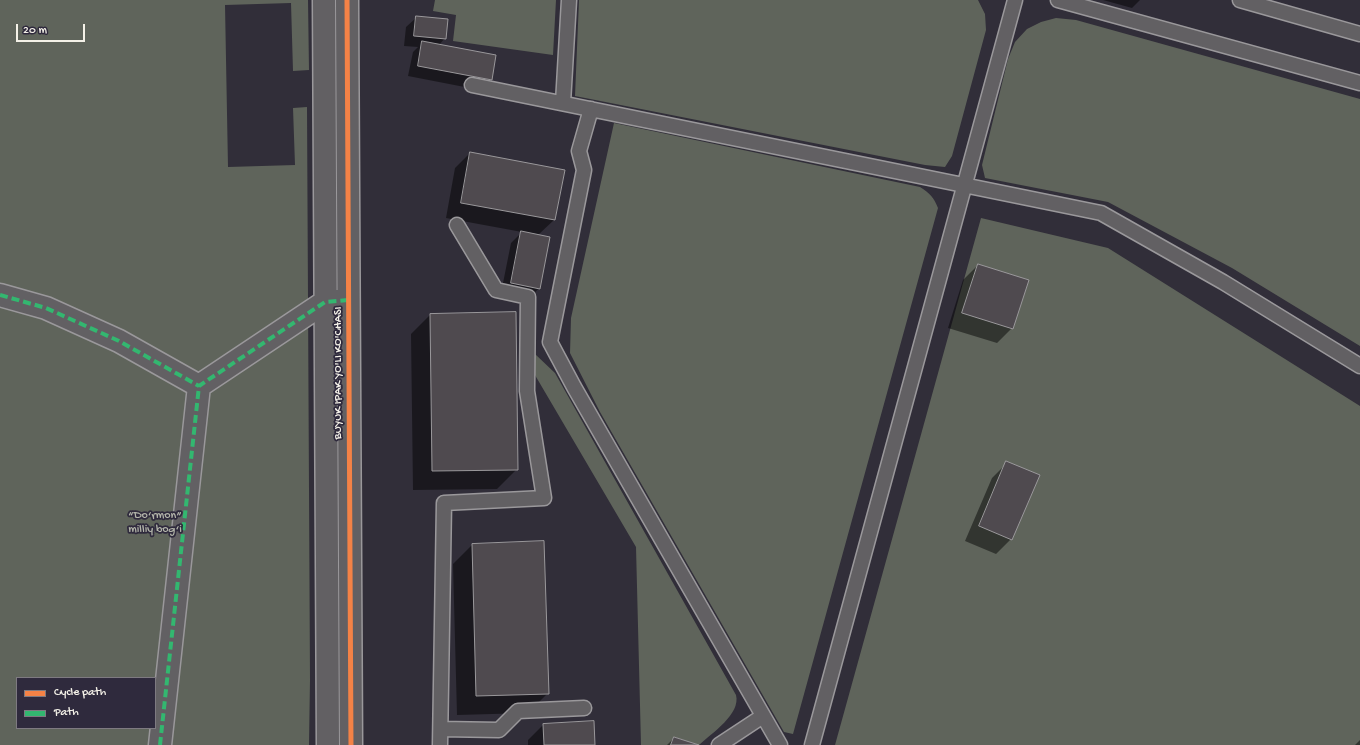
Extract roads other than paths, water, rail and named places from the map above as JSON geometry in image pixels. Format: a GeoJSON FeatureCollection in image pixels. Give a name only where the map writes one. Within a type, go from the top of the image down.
{"type":"FeatureCollection","features":[{"type":"Feature","properties":{"kind":"street","name":"BUYUK IPAK YO'LI KO'CHASI"},"geometry":{"type":"LineString","coordinates":[[324,0],[328,745]]}},
{"type":"Feature","properties":{"kind":"street","name":"BUYUK IPAK YO'LI KO'CHASI"},"geometry":{"type":"LineString","coordinates":[[347,0],[351,745]]}},
{"type":"Feature","properties":{"kind":"street"},"geometry":{"type":"LineString","coordinates":[[0,295],[46,308],[119,341],[198,386]]}},
{"type":"Feature","properties":{"kind":"street"},"geometry":{"type":"LineString","coordinates":[[198,386],[325,302],[348,300]]}},
{"type":"Feature","properties":{"kind":"street"},"geometry":{"type":"LineString","coordinates":[[160,745],[198,386]]}},
{"type":"Feature","properties":{"kind":"lane"},"geometry":{"type":"LineString","coordinates":[[563,103],[569,0]]}},
{"type":"Feature","properties":{"kind":"lane"},"geometry":{"type":"LineString","coordinates":[[812,745],[1015,0]]}},
{"type":"Feature","properties":{"kind":"lane"},"geometry":{"type":"LineString","coordinates":[[1058,0],[1360,83]]}},
{"type":"Feature","properties":{"kind":"lane"},"geometry":{"type":"LineString","coordinates":[[1240,0],[1360,34]]}},
{"type":"Feature","properties":{"kind":"lane"},"geometry":{"type":"LineString","coordinates":[[472,85],[1101,213],[1222,282],[1360,366]]}},
{"type":"Feature","properties":{"kind":"lane"},"geometry":{"type":"LineString","coordinates":[[591,109],[579,151],[584,170],[550,342],[574,387],[780,745]]}},
{"type":"Feature","properties":{"kind":"lane"},"geometry":{"type":"LineString","coordinates":[[440,745],[444,503],[544,498],[527,391],[528,297],[496,290],[457,225]]}},
{"type":"Feature","properties":{"kind":"lane"},"geometry":{"type":"LineString","coordinates":[[441,729],[499,730],[518,711],[584,708]]}},
{"type":"Feature","properties":{"kind":"lane"},"geometry":{"type":"LineString","coordinates":[[719,745],[763,716]]}},
{"type":"Feature","properties":{"kind":"park label","name":"“Do‘rmon” milliy bog‘i"},"geometry":{"type":"Point","coordinates":[155,523]}}]}
